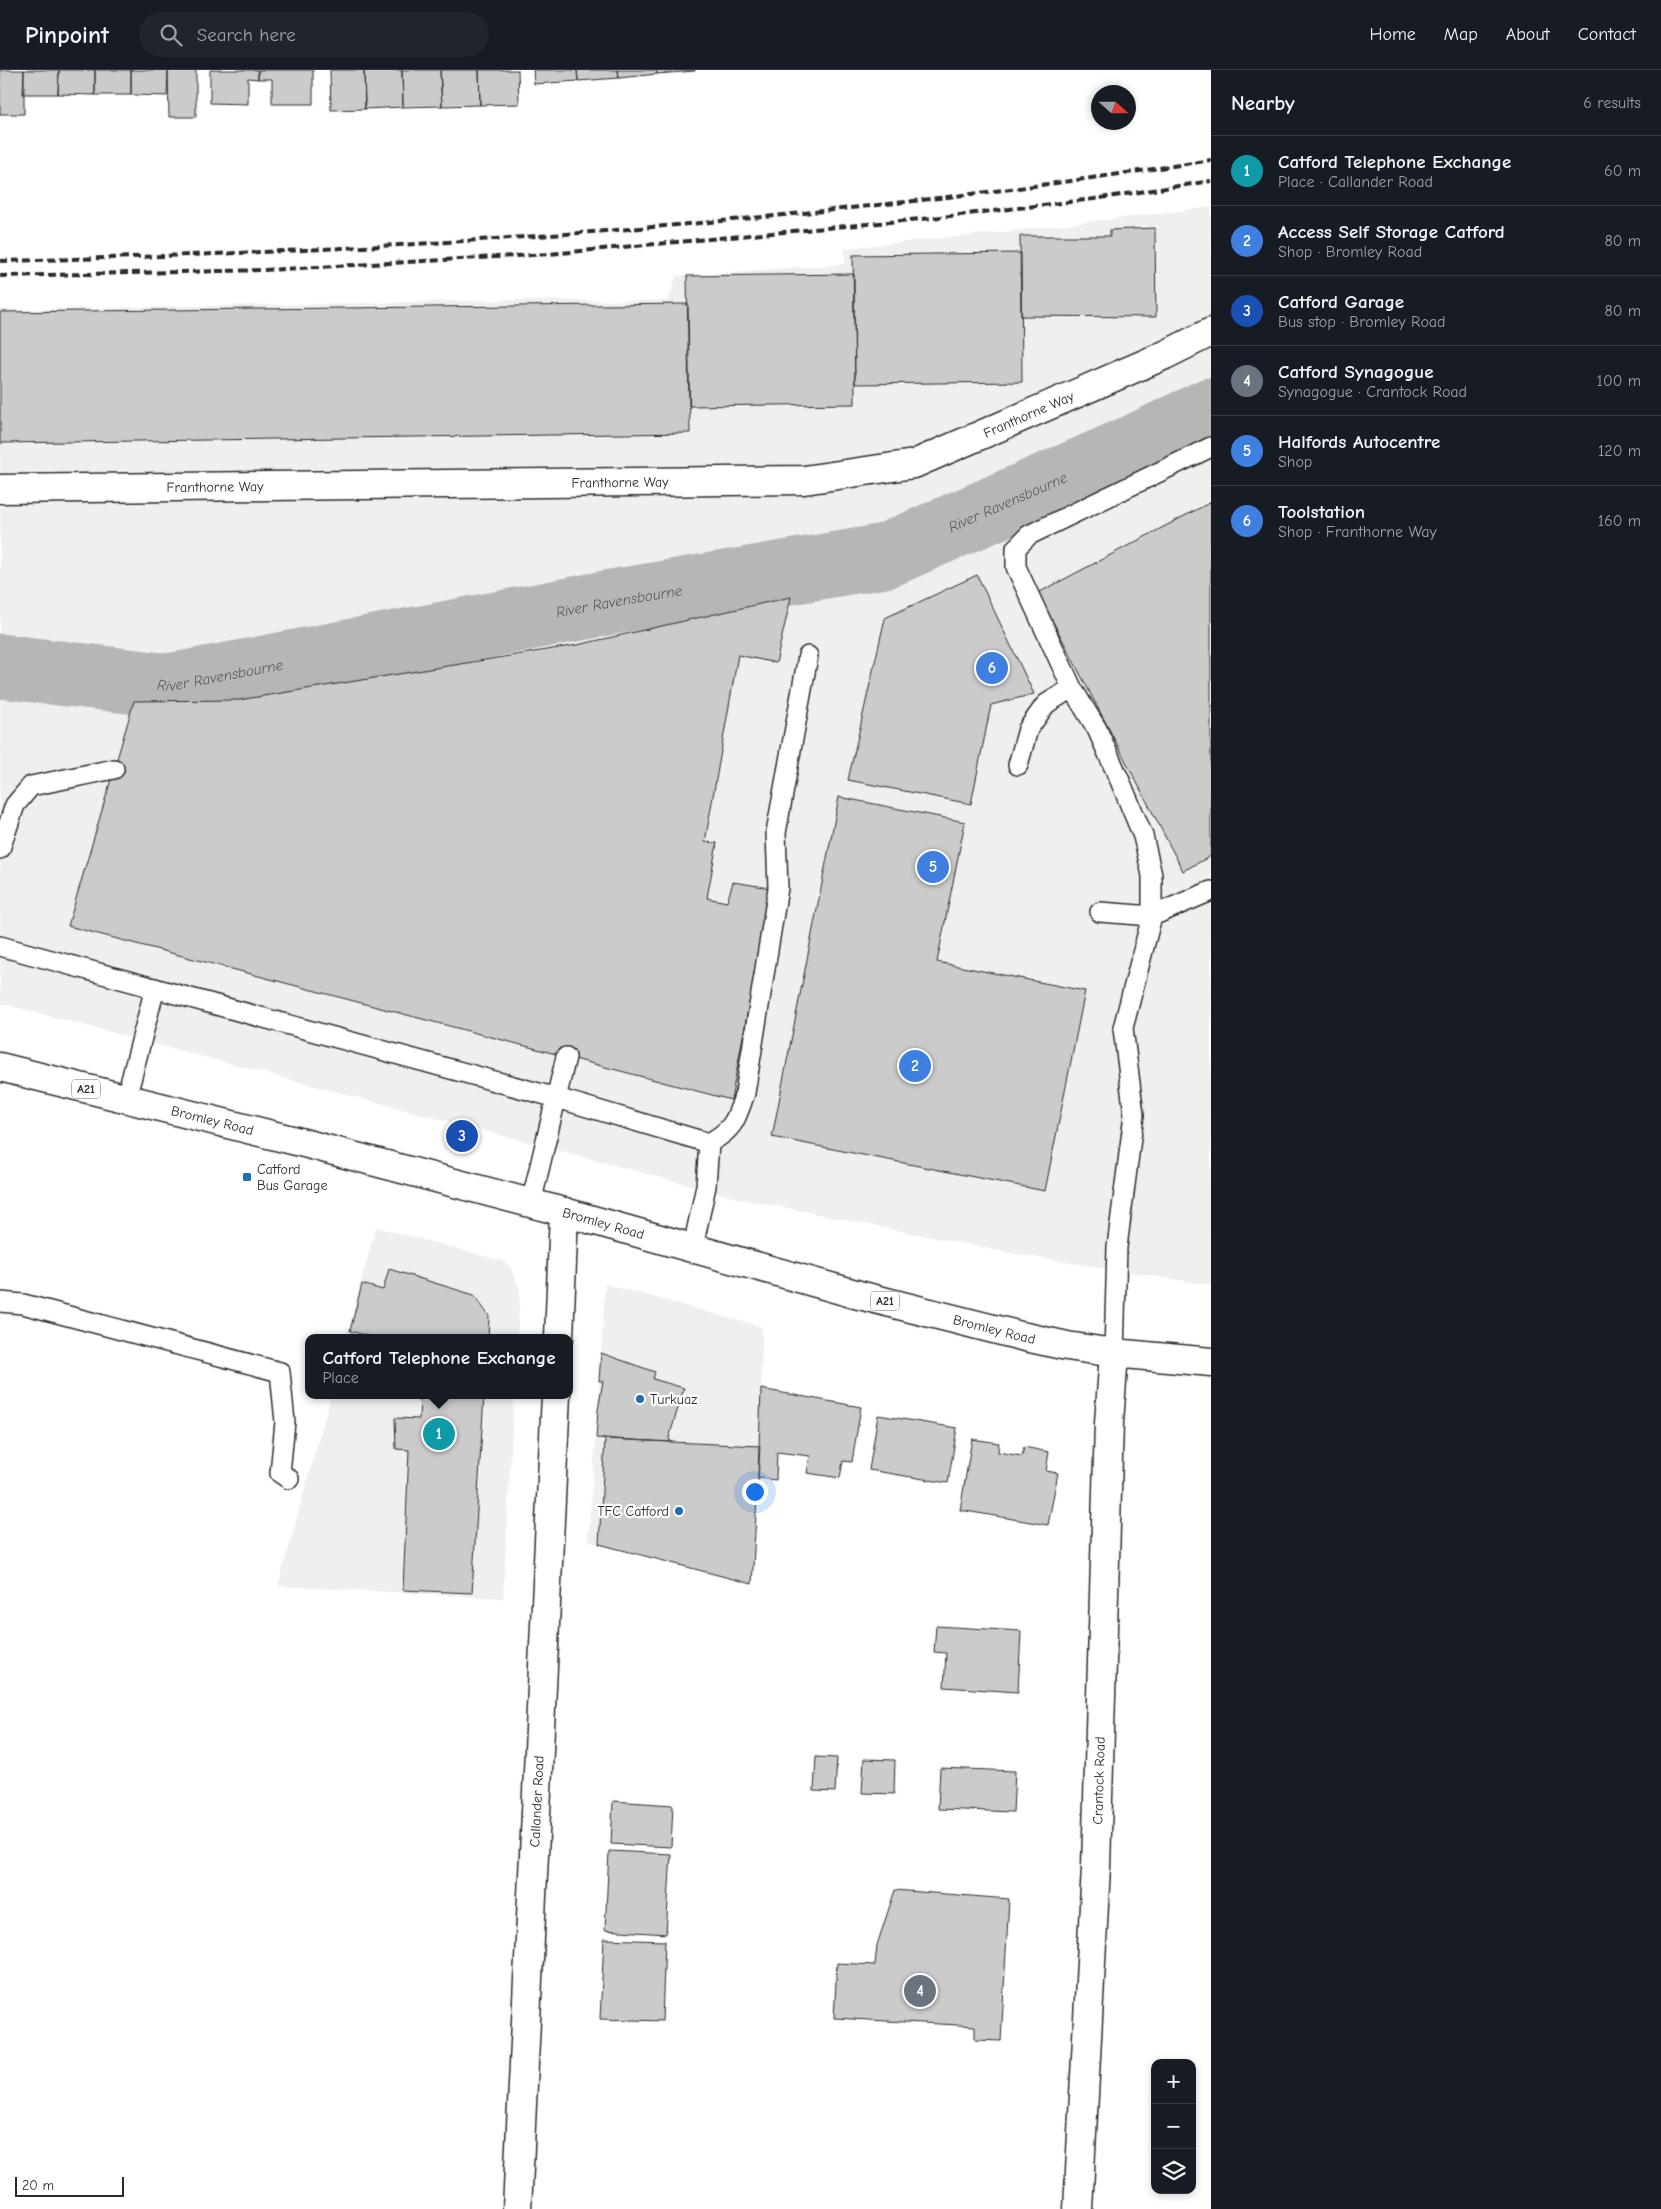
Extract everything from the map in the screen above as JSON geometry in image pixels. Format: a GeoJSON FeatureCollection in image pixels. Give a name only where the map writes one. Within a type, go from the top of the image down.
{"type":"FeatureCollection","features":[{"type":"Feature","properties":{"kind":"main road","name":"Franthorne Way"},"geometry":{"type":"LineString","coordinates":[[0,490],[804,480],[914,464],[1165,355],[1211,332]]}},
{"type":"Feature","properties":{"kind":"main road","name":"Bromley Road"},"geometry":{"type":"LineString","coordinates":[[0,1067],[300,1142],[531,1203],[859,1295],[1011,1334],[1067,1346],[1114,1353],[1211,1362]]}},
{"type":"Feature","properties":{"kind":"main road"},"geometry":{"type":"LineString","coordinates":[[559,1334],[564,1212]]}},
{"type":"Feature","properties":{"kind":"main road","name":"Crantock Road"},"geometry":{"type":"LineString","coordinates":[[1078,2209],[1096,1867],[1109,1423],[1114,1353]]}},
{"type":"Feature","properties":{"kind":"main road","name":"Callander Road"},"geometry":{"type":"LineString","coordinates":[[517,2209],[556,1399]]}},
{"type":"Feature","properties":{"kind":"lane"},"geometry":{"type":"LineString","coordinates":[[1114,1353],[1118,1247],[1134,1115],[1123,1028],[1152,916],[1152,875],[1143,836],[1097,729],[1072,688],[1016,567],[1016,548],[1029,535],[1211,447]]}},
{"type":"Feature","properties":{"kind":"lane"},"geometry":{"type":"LineString","coordinates":[[0,946],[557,1098],[708,1143],[726,1133],[738,1116],[745,1093],[778,888],[776,833],[808,656]]}},
{"type":"Feature","properties":{"kind":"lane"},"geometry":{"type":"LineString","coordinates":[[1018,765],[1028,729],[1046,704],[1072,688]]}},
{"type":"Feature","properties":{"kind":"lane"},"geometry":{"type":"LineString","coordinates":[[0,849],[15,805],[31,786],[114,769]]}},
{"type":"Feature","properties":{"kind":"lane"},"geometry":{"type":"LineString","coordinates":[[1100,912],[1152,916],[1211,890]]}},
{"type":"Feature","properties":{"kind":"lane"},"geometry":{"type":"LineString","coordinates":[[126,1099],[155,988]]}},
{"type":"Feature","properties":{"kind":"lane"},"geometry":{"type":"LineString","coordinates":[[531,1203],[566,1057]]}},
{"type":"Feature","properties":{"kind":"lane"},"geometry":{"type":"LineString","coordinates":[[693,1247],[706,1186],[708,1143]]}},
{"type":"Feature","properties":{"kind":"lane"},"geometry":{"type":"LineString","coordinates":[[0,1302],[23,1304],[280,1372],[285,1422],[280,1474],[289,1479]]}},
{"type":"Feature","properties":{"kind":"shaded area"},"geometry":{"type":"Polygon","coordinates":[[[1211,207],[1211,1285],[1015,1254],[742,1199],[0,1003],[0,310],[510,300],[668,301],[676,276],[845,264],[845,248],[1022,230],[1211,207]]]}},
{"type":"Feature","properties":{"kind":"shaded area"},"geometry":{"type":"Polygon","coordinates":[[[376,1227],[503,1261],[510,1267],[518,1284],[520,1293],[517,1334],[347,1334],[376,1227]]]}},
{"type":"Feature","properties":{"kind":"shaded area"},"geometry":{"type":"Polygon","coordinates":[[[605,1284],[762,1327],[760,1446],[752,1584],[588,1541],[605,1284]]]}},
{"type":"Feature","properties":{"kind":"shaded area"},"geometry":{"type":"Polygon","coordinates":[[[330,1399],[514,1399],[503,1598],[278,1586],[330,1399]]]}},
{"type":"Feature","properties":{"kind":"building"},"geometry":{"type":"Polygon","coordinates":[[[0,70],[24,70],[24,114],[0,114],[0,70]]]}},
{"type":"Feature","properties":{"kind":"building"},"geometry":{"type":"Polygon","coordinates":[[[24,70],[59,70],[58,94],[23,94],[24,70]]]}},
{"type":"Feature","properties":{"kind":"building"},"geometry":{"type":"Polygon","coordinates":[[[59,70],[95,70],[95,95],[58,94],[59,70]]]}},
{"type":"Feature","properties":{"kind":"building"},"geometry":{"type":"Polygon","coordinates":[[[95,70],[131,70],[131,95],[95,95],[95,70]]]}},
{"type":"Feature","properties":{"kind":"building"},"geometry":{"type":"Polygon","coordinates":[[[131,70],[168,70],[167,96],[131,95],[131,70]]]}},
{"type":"Feature","properties":{"kind":"building"},"geometry":{"type":"Polygon","coordinates":[[[168,70],[196,70],[196,117],[169,117],[168,70]]]}},
{"type":"Feature","properties":{"kind":"building"},"geometry":{"type":"Polygon","coordinates":[[[210,70],[258,70],[258,79],[248,78],[248,104],[210,103],[210,70]]]}},
{"type":"Feature","properties":{"kind":"building"},"geometry":{"type":"Polygon","coordinates":[[[258,70],[313,70],[313,104],[272,104],[272,79],[258,79],[258,70]]]}},
{"type":"Feature","properties":{"kind":"building"},"geometry":{"type":"Polygon","coordinates":[[[330,70],[364,70],[365,109],[331,110],[330,70]]]}},
{"type":"Feature","properties":{"kind":"building"},"geometry":{"type":"Polygon","coordinates":[[[364,70],[402,70],[403,107],[365,109],[364,70]]]}},
{"type":"Feature","properties":{"kind":"building"},"geometry":{"type":"Polygon","coordinates":[[[402,70],[440,70],[442,106],[403,107],[402,70]]]}},
{"type":"Feature","properties":{"kind":"building"},"geometry":{"type":"Polygon","coordinates":[[[440,70],[479,70],[480,105],[442,106],[440,70]]]}},
{"type":"Feature","properties":{"kind":"building"},"geometry":{"type":"Polygon","coordinates":[[[479,70],[518,70],[519,104],[480,105],[479,70]]]}},
{"type":"Feature","properties":{"kind":"building"},"geometry":{"type":"Polygon","coordinates":[[[533,70],[577,70],[578,81],[534,84],[533,70]]]}},
{"type":"Feature","properties":{"kind":"building"},"geometry":{"type":"Polygon","coordinates":[[[577,70],[618,70],[619,78],[578,81],[577,70]]]}},
{"type":"Feature","properties":{"kind":"building"},"geometry":{"type":"Polygon","coordinates":[[[618,70],[656,70],[657,74],[619,78],[618,70]]]}},
{"type":"Feature","properties":{"kind":"building"},"geometry":{"type":"Polygon","coordinates":[[[656,70],[695,70],[695,71],[657,74],[656,70]]]}},
{"type":"Feature","properties":{"kind":"building"},"geometry":{"type":"Polygon","coordinates":[[[1155,228],[1156,317],[1021,316],[1020,236],[1110,236],[1110,230],[1155,228]]]}},
{"type":"Feature","properties":{"kind":"building"},"geometry":{"type":"Polygon","coordinates":[[[1021,253],[1022,382],[855,384],[853,255],[1021,253]]]}},
{"type":"Feature","properties":{"kind":"building"},"geometry":{"type":"Polygon","coordinates":[[[854,274],[855,404],[689,406],[687,276],[854,274]]]}},
{"type":"Feature","properties":{"kind":"building"},"geometry":{"type":"Polygon","coordinates":[[[688,304],[690,433],[0,443],[0,312],[688,304]]]}},
{"type":"Feature","properties":{"kind":"building"},"geometry":{"type":"Polygon","coordinates":[[[1211,502],[1211,856],[1183,871],[1038,593],[1211,502]]]}},
{"type":"Feature","properties":{"kind":"building"},"geometry":{"type":"Polygon","coordinates":[[[977,575],[1034,694],[991,705],[971,804],[848,780],[885,618],[977,575]]]}},
{"type":"Feature","properties":{"kind":"building"},"geometry":{"type":"Polygon","coordinates":[[[791,597],[776,663],[738,655],[705,842],[717,843],[707,898],[727,902],[733,882],[771,888],[731,1100],[68,926],[134,701],[239,700],[577,645],[791,597]]]}},
{"type":"Feature","properties":{"kind":"building"},"geometry":{"type":"Polygon","coordinates":[[[839,797],[965,822],[937,962],[1085,991],[1045,1191],[772,1137],[839,797]]]}},
{"type":"Feature","properties":{"kind":"building"},"geometry":{"type":"Polygon","coordinates":[[[389,1269],[474,1295],[489,1316],[488,1334],[361,1334],[350,1331],[362,1284],[383,1290],[389,1269]]]}},
{"type":"Feature","properties":{"kind":"building","name":"Turkuaz"},"geometry":{"type":"Polygon","coordinates":[[[601,1353],[655,1372],[653,1379],[684,1388],[669,1438],[671,1442],[596,1438],[603,1381],[599,1381],[601,1353]]]}},
{"type":"Feature","properties":{"kind":"building"},"geometry":{"type":"Polygon","coordinates":[[[761,1389],[861,1407],[852,1462],[843,1461],[840,1478],[807,1473],[810,1456],[777,1452],[776,1480],[758,1478],[761,1389]]]}},
{"type":"Feature","properties":{"kind":"building"},"geometry":{"type":"Polygon","coordinates":[[[420,1399],[484,1399],[472,1593],[403,1590],[409,1450],[396,1449],[395,1418],[419,1419],[420,1399]]]}},
{"type":"Feature","properties":{"kind":"building"},"geometry":{"type":"Polygon","coordinates":[[[878,1415],[957,1428],[948,1483],[869,1470],[878,1415]]]}},
{"type":"Feature","properties":{"kind":"building","name":"TFC Catford"},"geometry":{"type":"Polygon","coordinates":[[[605,1439],[760,1446],[752,1584],[599,1544],[605,1439]]]}},
{"type":"Feature","properties":{"kind":"building"},"geometry":{"type":"Polygon","coordinates":[[[972,1439],[999,1443],[998,1452],[1022,1456],[1024,1447],[1049,1452],[1046,1471],[1058,1473],[1048,1525],[960,1510],[972,1439]]]}},
{"type":"Feature","properties":{"kind":"building"},"geometry":{"type":"Polygon","coordinates":[[[936,1626],[1021,1631],[1018,1692],[944,1687],[946,1653],[934,1652],[936,1626]]]}},
{"type":"Feature","properties":{"kind":"building"},"geometry":{"type":"Polygon","coordinates":[[[816,1757],[837,1758],[835,1792],[814,1791],[816,1757]]]}},
{"type":"Feature","properties":{"kind":"building"},"geometry":{"type":"Polygon","coordinates":[[[864,1759],[895,1760],[894,1794],[862,1793],[864,1759]]]}},
{"type":"Feature","properties":{"kind":"building"},"geometry":{"type":"Polygon","coordinates":[[[940,1768],[1015,1771],[1013,1812],[938,1809],[940,1768]]]}},
{"type":"Feature","properties":{"kind":"building"},"geometry":{"type":"Polygon","coordinates":[[[613,1801],[673,1805],[671,1847],[611,1844],[613,1801]]]}},
{"type":"Feature","properties":{"kind":"building"},"geometry":{"type":"Polygon","coordinates":[[[609,1851],[671,1854],[666,1934],[605,1930],[609,1851]]]}},
{"type":"Feature","properties":{"kind":"building"},"geometry":{"type":"Polygon","coordinates":[[[895,1890],[1009,1899],[1001,2041],[975,2040],[975,2026],[834,2018],[837,1963],[875,1965],[877,1945],[895,1890]]]}},
{"type":"Feature","properties":{"kind":"building"},"geometry":{"type":"Polygon","coordinates":[[[604,1939],[665,1941],[662,2021],[600,2019],[604,1939]]]}},
{"type":"Feature","properties":{"kind":"waterway","name":"River Ravensbourne"},"geometry":{"type":"LineString","coordinates":[[0,666],[170,686],[612,602],[885,556],[1141,444],[1211,410]]}},
{"type":"Feature","properties":{"kind":"railway"},"geometry":{"type":"LineString","coordinates":[[0,261],[304,250],[456,242],[607,231],[910,201],[1061,182],[1211,160]]}},
{"type":"Feature","properties":{"kind":"railway"},"geometry":{"type":"LineString","coordinates":[[0,276],[265,270],[550,254],[942,217],[1094,199],[1211,181]]}},
{"type":"Feature","properties":{"kind":"place","name":"Toolstation"},"geometry":{"type":"Point","coordinates":[992,668]}},
{"type":"Feature","properties":{"kind":"place","name":"Halfords Autocentre"},"geometry":{"type":"Point","coordinates":[933,867]}},
{"type":"Feature","properties":{"kind":"place","name":"Access Self Storage Catford"},"geometry":{"type":"Point","coordinates":[915,1066]}},
{"type":"Feature","properties":{"kind":"place","name":"Catford Garage"},"geometry":{"type":"Point","coordinates":[462,1136]}},
{"type":"Feature","properties":{"kind":"place","name":"Catford Bus Garage"},"geometry":{"type":"Point","coordinates":[247,1177]}},
{"type":"Feature","properties":{"kind":"place","name":"Turkuaz"},"geometry":{"type":"Point","coordinates":[640,1399]}},
{"type":"Feature","properties":{"kind":"place","name":"Catford Telephone Exchange"},"geometry":{"type":"Point","coordinates":[439,1434]}},
{"type":"Feature","properties":{"kind":"place","name":"TFC Catford"},"geometry":{"type":"Point","coordinates":[679,1511]}},
{"type":"Feature","properties":{"kind":"place","name":"Catford Synagogue"},"geometry":{"type":"Point","coordinates":[920,1991]}}]}
